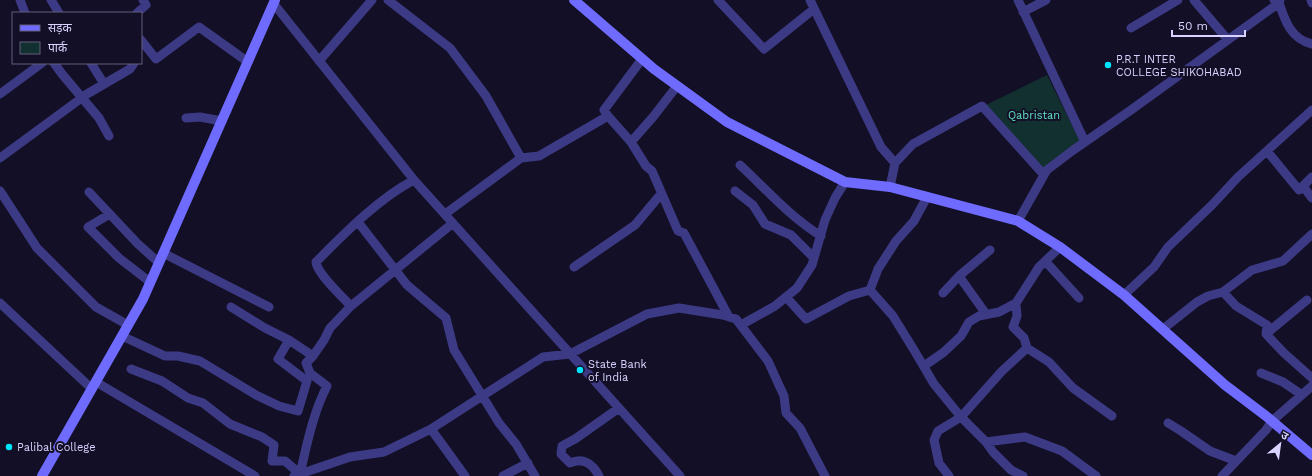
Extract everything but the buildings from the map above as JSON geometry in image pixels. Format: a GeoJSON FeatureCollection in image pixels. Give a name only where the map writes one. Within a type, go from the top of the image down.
{"type":"FeatureCollection","features":[{"type":"Feature","properties":{"kind":"main road"},"geometry":{"type":"LineString","coordinates":[[574,0],[642,59],[727,122],[845,182],[890,187],[1018,221],[1060,248],[1124,295],[1225,385],[1312,454]]}},
{"type":"Feature","properties":{"kind":"main road"},"geometry":{"type":"LineString","coordinates":[[42,476],[143,299],[274,2]]}},
{"type":"Feature","properties":{"kind":"street"},"geometry":{"type":"LineString","coordinates":[[20,0],[25,12]]}},
{"type":"Feature","properties":{"kind":"street"},"geometry":{"type":"LineString","coordinates":[[51,0],[58,12]]}},
{"type":"Feature","properties":{"kind":"street"},"geometry":{"type":"LineString","coordinates":[[319,61],[372,0]]}},
{"type":"Feature","properties":{"kind":"street"},"geometry":{"type":"LineString","coordinates":[[388,0],[450,48],[486,96],[521,158]]}},
{"type":"Feature","properties":{"kind":"street"},"geometry":{"type":"LineString","coordinates":[[718,0],[764,49],[814,9]]}},
{"type":"Feature","properties":{"kind":"street"},"geometry":{"type":"LineString","coordinates":[[810,0],[881,147],[895,162]]}},
{"type":"Feature","properties":{"kind":"street"},"geometry":{"type":"LineString","coordinates":[[1018,0],[1085,142]]}},
{"type":"Feature","properties":{"kind":"street"},"geometry":{"type":"LineString","coordinates":[[1023,12],[1046,0]]}},
{"type":"Feature","properties":{"kind":"street"},"geometry":{"type":"LineString","coordinates":[[1131,28],[1178,0]]}},
{"type":"Feature","properties":{"kind":"street"},"geometry":{"type":"LineString","coordinates":[[1194,0],[1228,40]]}},
{"type":"Feature","properties":{"kind":"street"},"geometry":{"type":"LineString","coordinates":[[1311,0],[1312,4]]}},
{"type":"Feature","properties":{"kind":"street"},"geometry":{"type":"LineString","coordinates":[[1018,221],[1044,175],[1059,160],[1228,40],[1278,1],[1284,18],[1294,34],[1298,39],[1312,44]]}},
{"type":"Feature","properties":{"kind":"street"},"geometry":{"type":"LineString","coordinates":[[138,12],[147,2]]}},
{"type":"Feature","properties":{"kind":"street"},"geometry":{"type":"LineString","coordinates":[[274,2],[414,180],[680,476]]}},
{"type":"Feature","properties":{"kind":"street"},"geometry":{"type":"LineString","coordinates":[[143,47],[156,59],[199,27],[248,62]]}},
{"type":"Feature","properties":{"kind":"street"},"geometry":{"type":"LineString","coordinates":[[642,59],[604,110],[631,142],[646,166],[652,170],[678,231],[684,234],[729,317]]}},
{"type":"Feature","properties":{"kind":"street"},"geometry":{"type":"LineString","coordinates":[[0,94],[41,64]]}},
{"type":"Feature","properties":{"kind":"street"},"geometry":{"type":"LineString","coordinates":[[55,64],[81,98],[99,118],[109,136]]}},
{"type":"Feature","properties":{"kind":"street"},"geometry":{"type":"LineString","coordinates":[[92,64],[104,84]]}},
{"type":"Feature","properties":{"kind":"street"},"geometry":{"type":"LineString","coordinates":[[0,158],[81,98],[130,69],[133,64]]}},
{"type":"Feature","properties":{"kind":"street"},"geometry":{"type":"LineString","coordinates":[[631,142],[654,117],[677,86]]}},
{"type":"Feature","properties":{"kind":"street"},"geometry":{"type":"LineString","coordinates":[[890,187],[895,162],[912,144],[982,106],[1044,175]]}},
{"type":"Feature","properties":{"kind":"street"},"geometry":{"type":"LineString","coordinates":[[1124,295],[1154,267],[1168,247],[1212,205],[1238,177],[1312,110]]}},
{"type":"Feature","properties":{"kind":"street"},"geometry":{"type":"LineString","coordinates":[[445,214],[521,158],[539,156],[608,116]]}},
{"type":"Feature","properties":{"kind":"street"},"geometry":{"type":"LineString","coordinates":[[186,118],[200,117],[222,121]]}},
{"type":"Feature","properties":{"kind":"street"},"geometry":{"type":"LineString","coordinates":[[1267,151],[1299,190],[1312,178]]}},
{"type":"Feature","properties":{"kind":"street"},"geometry":{"type":"LineString","coordinates":[[740,165],[765,188],[785,210],[821,236]]}},
{"type":"Feature","properties":{"kind":"street"},"geometry":{"type":"LineString","coordinates":[[351,306],[316,268],[316,262],[358,222],[402,186],[414,180]]}},
{"type":"Feature","properties":{"kind":"street"},"geometry":{"type":"LineString","coordinates":[[741,325],[775,306],[797,288],[812,265],[825,220],[835,198],[845,182]]}},
{"type":"Feature","properties":{"kind":"street"},"geometry":{"type":"LineString","coordinates":[[1303,186],[1312,198]]}},
{"type":"Feature","properties":{"kind":"street"},"geometry":{"type":"LineString","coordinates":[[0,191],[37,248],[96,307],[128,325]]}},
{"type":"Feature","properties":{"kind":"street"},"geometry":{"type":"LineString","coordinates":[[735,191],[753,205],[765,224],[791,235],[814,258]]}},
{"type":"Feature","properties":{"kind":"street"},"geometry":{"type":"LineString","coordinates":[[89,192],[137,243],[159,263]]}},
{"type":"Feature","properties":{"kind":"street"},"geometry":{"type":"LineString","coordinates":[[574,267],[635,225],[661,194]]}},
{"type":"Feature","properties":{"kind":"street"},"geometry":{"type":"LineString","coordinates":[[870,290],[878,269],[896,241],[914,221],[927,196]]}},
{"type":"Feature","properties":{"kind":"street"},"geometry":{"type":"LineString","coordinates":[[110,214],[88,227],[119,258],[150,282]]}},
{"type":"Feature","properties":{"kind":"street"},"geometry":{"type":"LineString","coordinates":[[358,222],[407,286],[446,318],[454,350],[499,423],[516,444],[535,476]]}},
{"type":"Feature","properties":{"kind":"street"},"geometry":{"type":"LineString","coordinates":[[297,475],[322,396],[327,386],[310,373],[306,363],[324,340],[330,328],[351,306],[396,271],[453,223]]}},
{"type":"Feature","properties":{"kind":"street"},"geometry":{"type":"LineString","coordinates":[[1163,329],[1197,302],[1208,296],[1223,292],[1252,270],[1283,261],[1312,234]]}},
{"type":"Feature","properties":{"kind":"street"},"geometry":{"type":"LineString","coordinates":[[924,366],[944,352],[961,336],[969,322],[979,316],[998,312],[1016,303],[1039,267],[1060,248]]}},
{"type":"Feature","properties":{"kind":"street"},"geometry":{"type":"LineString","coordinates":[[943,293],[959,276],[990,250]]}},
{"type":"Feature","properties":{"kind":"street"},"geometry":{"type":"LineString","coordinates":[[163,253],[269,307]]}},
{"type":"Feature","properties":{"kind":"street"},"geometry":{"type":"LineString","coordinates":[[1046,262],[1079,298]]}},
{"type":"Feature","properties":{"kind":"street"},"geometry":{"type":"LineString","coordinates":[[959,276],[986,314]]}},
{"type":"Feature","properties":{"kind":"street"},"geometry":{"type":"LineString","coordinates":[[786,296],[806,319],[848,296],[870,290]]}},
{"type":"Feature","properties":{"kind":"street"},"geometry":{"type":"LineString","coordinates":[[870,290],[893,316],[934,384],[961,417],[1011,470],[1023,476]]}},
{"type":"Feature","properties":{"kind":"street"},"geometry":{"type":"LineString","coordinates":[[1223,292],[1236,306],[1267,325],[1266,334],[1284,353],[1312,378]]}},
{"type":"Feature","properties":{"kind":"street"},"geometry":{"type":"LineString","coordinates":[[1266,334],[1308,300]]}},
{"type":"Feature","properties":{"kind":"street"},"geometry":{"type":"LineString","coordinates":[[0,303],[94,385],[255,476]]}},
{"type":"Feature","properties":{"kind":"street"},"geometry":{"type":"LineString","coordinates":[[1016,303],[1017,316],[1013,327],[1024,338],[1027,348],[1049,362],[1073,388],[1112,416]]}},
{"type":"Feature","properties":{"kind":"street"},"geometry":{"type":"LineString","coordinates":[[231,307],[265,328],[289,340],[313,356]]}},
{"type":"Feature","properties":{"kind":"street"},"geometry":{"type":"LineString","coordinates":[[297,475],[350,457],[384,452],[431,429],[543,357],[570,354],[647,314],[679,308],[736,319],[768,361],[784,396],[786,413],[800,428],[826,476]]}},
{"type":"Feature","properties":{"kind":"street"},"geometry":{"type":"LineString","coordinates":[[122,336],[165,356],[178,356],[200,361],[279,406],[298,411],[307,381],[278,359],[289,340]]}},
{"type":"Feature","properties":{"kind":"street"},"geometry":{"type":"LineString","coordinates":[[949,476],[939,464],[934,440],[938,431],[961,417],[1002,371],[1027,348]]}},
{"type":"Feature","properties":{"kind":"street"},"geometry":{"type":"LineString","coordinates":[[131,369],[162,381],[188,398],[203,403],[230,424],[262,437],[274,445],[272,461],[286,461],[297,475]]}},
{"type":"Feature","properties":{"kind":"street"},"geometry":{"type":"LineString","coordinates":[[1261,373],[1283,382],[1302,395]]}},
{"type":"Feature","properties":{"kind":"street"},"geometry":{"type":"LineString","coordinates":[[1222,476],[1266,430],[1272,421],[1312,386]]}},
{"type":"Feature","properties":{"kind":"street"},"geometry":{"type":"LineString","coordinates":[[599,476],[596,470],[584,461],[578,460],[570,463],[561,454],[562,446],[575,439],[619,408]]}},
{"type":"Feature","properties":{"kind":"street"},"geometry":{"type":"LineString","coordinates":[[1168,423],[1181,430],[1210,451],[1236,461]]}},
{"type":"Feature","properties":{"kind":"street"},"geometry":{"type":"LineString","coordinates":[[431,429],[465,476]]}},
{"type":"Feature","properties":{"kind":"street"},"geometry":{"type":"LineString","coordinates":[[986,442],[1025,437],[1062,451],[1096,476]]}},
{"type":"Feature","properties":{"kind":"street"},"geometry":{"type":"LineString","coordinates":[[503,476],[528,463]]}},
{"type":"Feature","properties":{"kind":"green space","name":"Qabristan"},"geometry":{"type":"Polygon","coordinates":[[[1047,75],[1080,141],[1045,171],[986,105],[1047,75]]]}},
{"type":"Feature","properties":{"kind":"place","name":"P.R.T INTER COLLEGE SHIKOHABAD"},"geometry":{"type":"Point","coordinates":[1108,65]}},
{"type":"Feature","properties":{"kind":"place","name":"State Bank of India"},"geometry":{"type":"Point","coordinates":[580,370]}},
{"type":"Feature","properties":{"kind":"place","name":"Palibal College"},"geometry":{"type":"Point","coordinates":[9,447]}}]}
